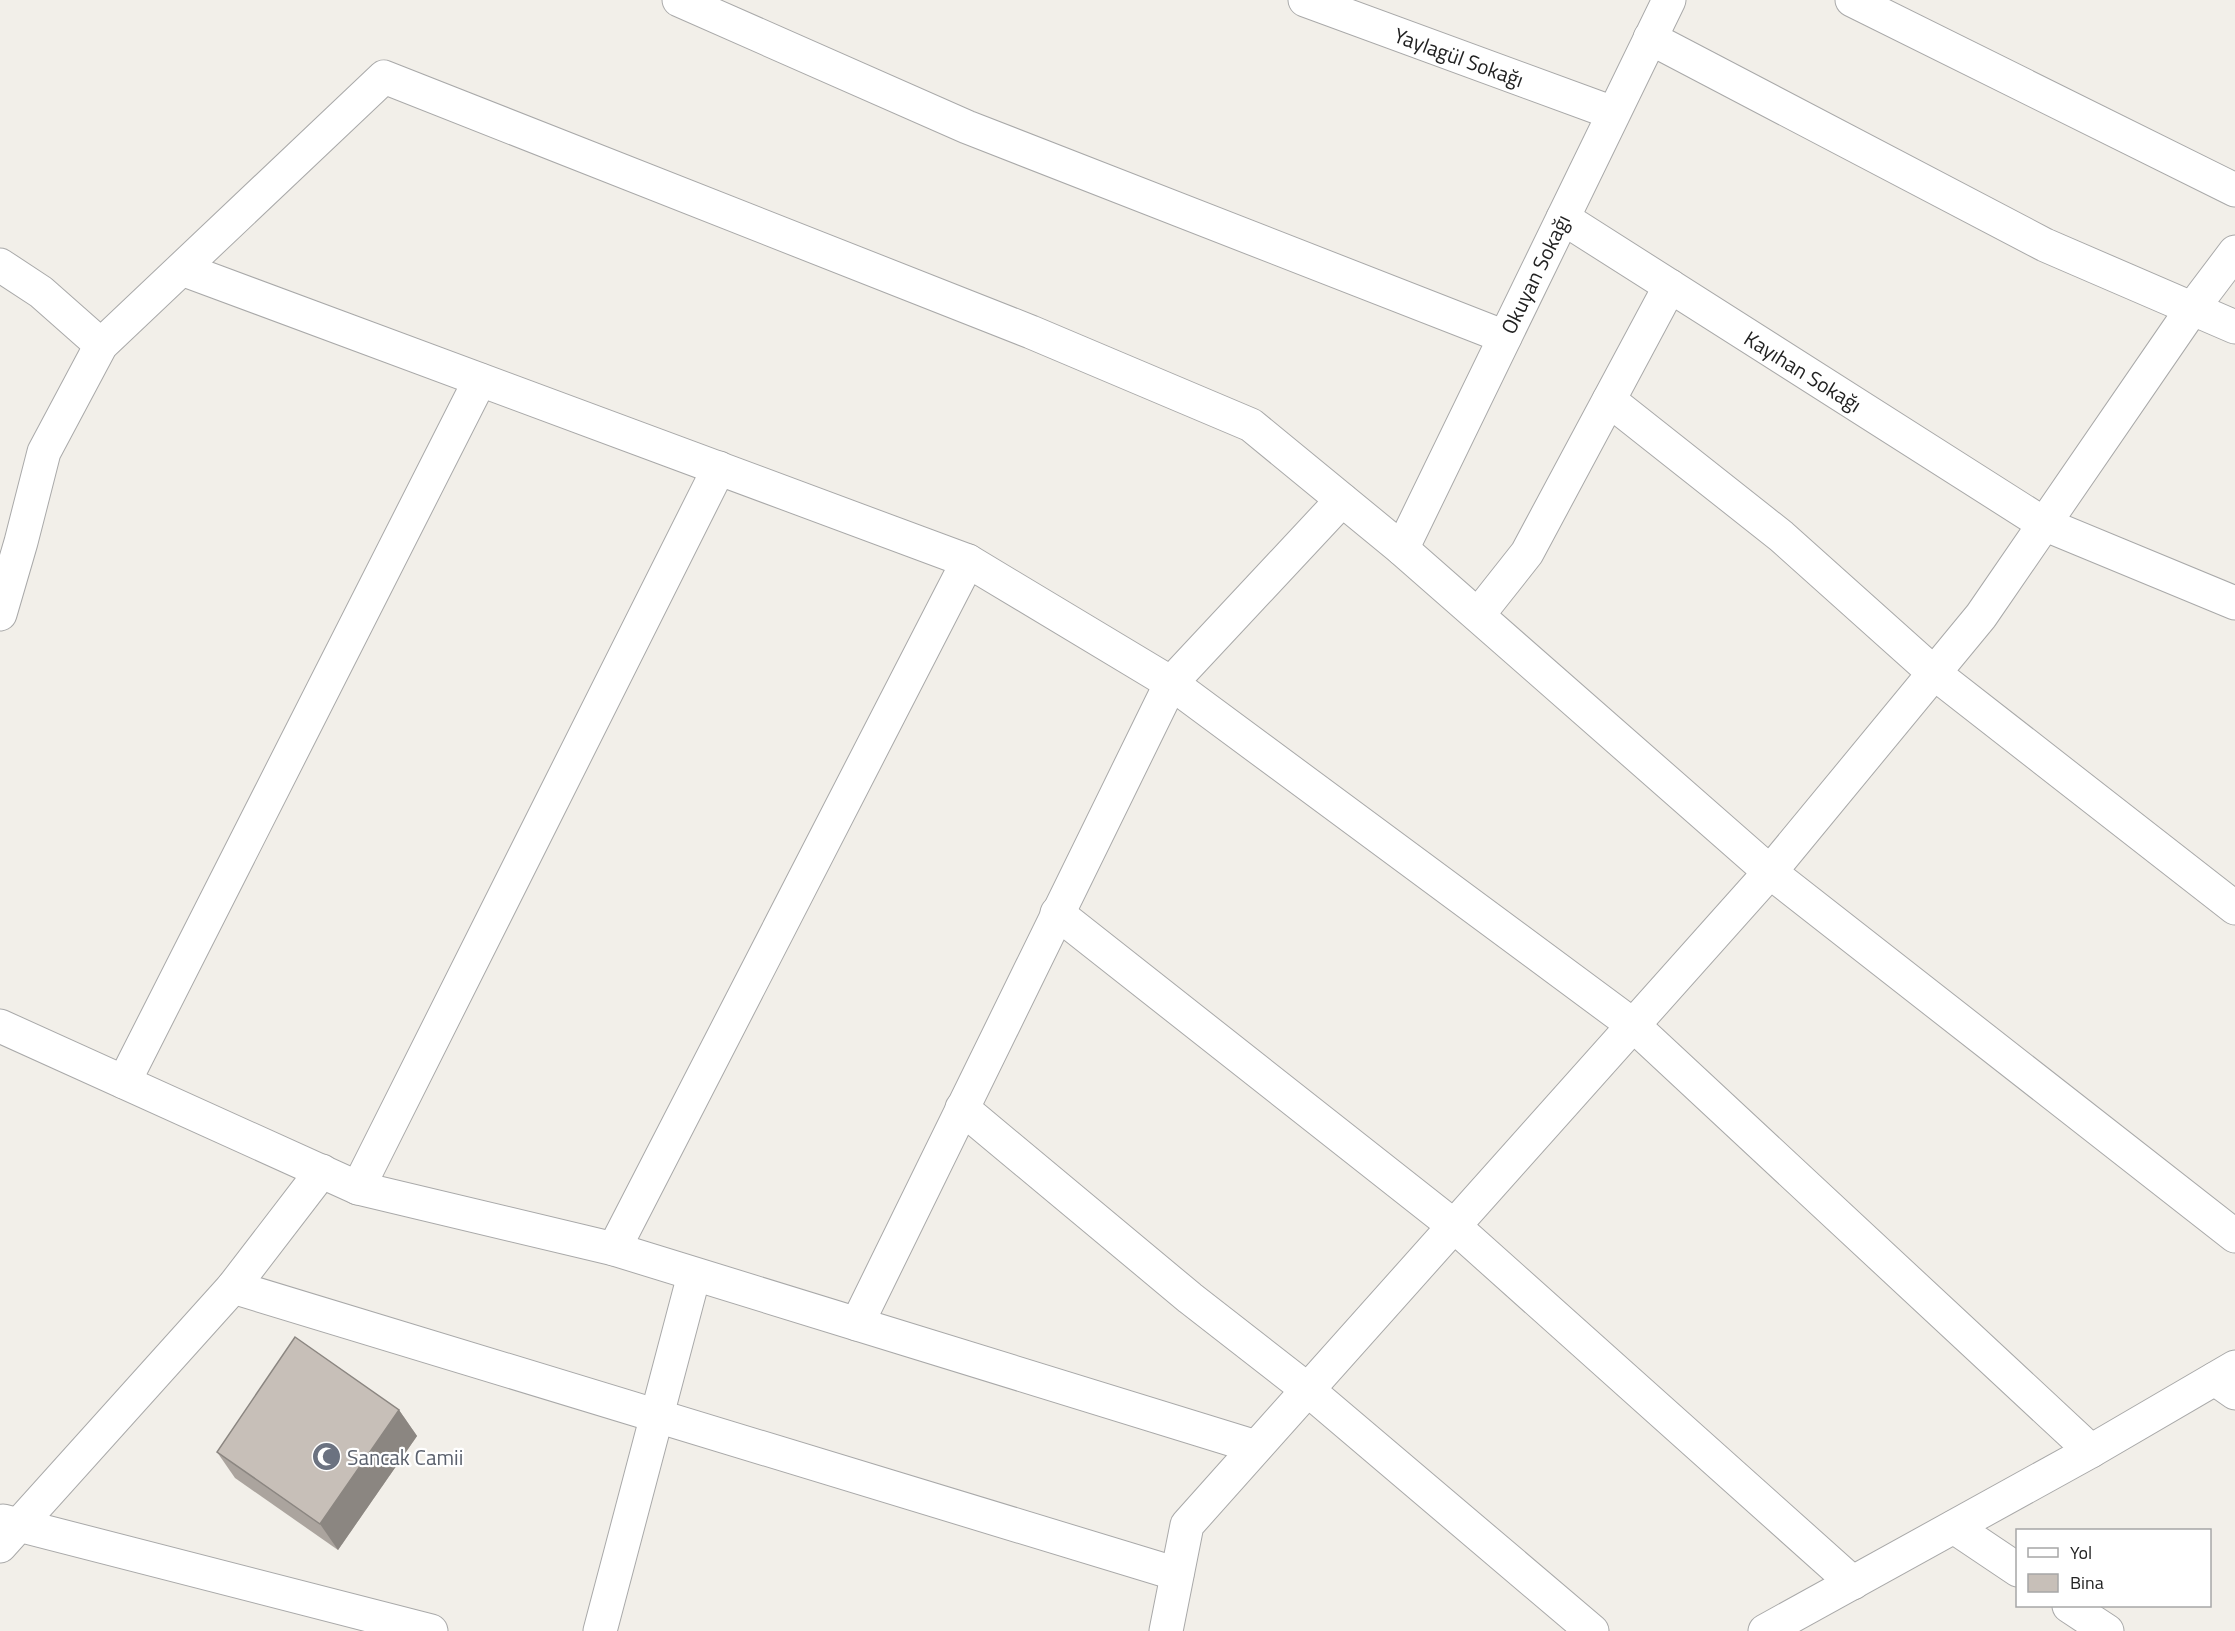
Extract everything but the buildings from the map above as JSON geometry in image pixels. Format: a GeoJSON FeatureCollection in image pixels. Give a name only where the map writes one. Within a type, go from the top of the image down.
{"type":"FeatureCollection","features":[{"type":"Feature","properties":{"kind":"street"},"geometry":{"type":"LineString","coordinates":[[679,0],[967,128],[1505,337]]}},
{"type":"Feature","properties":{"kind":"street","name":"Yaylagül Sokağı"},"geometry":{"type":"LineString","coordinates":[[1305,0],[1613,113]]}},
{"type":"Feature","properties":{"kind":"street","name":"Okuyan Sokağı"},"geometry":{"type":"LineString","coordinates":[[1402,549],[1669,0]]}},
{"type":"Feature","properties":{"kind":"street"},"geometry":{"type":"LineString","coordinates":[[1852,0],[2235,190]]}},
{"type":"Feature","properties":{"kind":"street"},"geometry":{"type":"LineString","coordinates":[[1650,38],[2045,245],[2235,327]]}},
{"type":"Feature","properties":{"kind":"street"},"geometry":{"type":"LineString","coordinates":[[0,614],[44,452],[101,345],[384,77],[1020,327],[1251,425],[1402,549],[1770,872],[2235,1236]]}},
{"type":"Feature","properties":{"kind":"street","name":"Kayıhan Sokağı"},"geometry":{"type":"LineString","coordinates":[[1563,218],[2044,524],[2235,603]]}},
{"type":"Feature","properties":{"kind":"street"},"geometry":{"type":"LineString","coordinates":[[1166,1631],[1187,1525],[1770,872],[1981,616],[2192,309],[2235,252]]}},
{"type":"Feature","properties":{"kind":"street"},"geometry":{"type":"LineString","coordinates":[[0,265],[41,292],[101,345]]}},
{"type":"Feature","properties":{"kind":"street"},"geometry":{"type":"LineString","coordinates":[[182,269],[968,561],[1171,683],[1633,1025],[2091,1451]]}},
{"type":"Feature","properties":{"kind":"street"},"geometry":{"type":"LineString","coordinates":[[1478,615],[1527,553],[1670,286]]}},
{"type":"Feature","properties":{"kind":"street"},"geometry":{"type":"LineString","coordinates":[[124,1082],[480,380]]}},
{"type":"Feature","properties":{"kind":"street"},"geometry":{"type":"LineString","coordinates":[[1609,400],[1781,536],[1934,673],[2235,908]]}},
{"type":"Feature","properties":{"kind":"street"},"geometry":{"type":"LineString","coordinates":[[358,1188],[719,468]]}},
{"type":"Feature","properties":{"kind":"street"},"geometry":{"type":"LineString","coordinates":[[857,1324],[1171,683],[1342,500]]}},
{"type":"Feature","properties":{"kind":"street"},"geometry":{"type":"LineString","coordinates":[[614,1250],[968,561]]}},
{"type":"Feature","properties":{"kind":"street"},"geometry":{"type":"LineString","coordinates":[[1058,914],[1454,1226],[1853,1583]]}},
{"type":"Feature","properties":{"kind":"street"},"geometry":{"type":"LineString","coordinates":[[0,1026],[358,1188],[614,1250],[1256,1447]]}},
{"type":"Feature","properties":{"kind":"street"},"geometry":{"type":"LineString","coordinates":[[962,1108],[1190,1298],[1308,1390],[1592,1631]]}},
{"type":"Feature","properties":{"kind":"street"},"geometry":{"type":"LineString","coordinates":[[322,1172],[233,1287],[7,1530],[431,1631]]}},
{"type":"Feature","properties":{"kind":"street"},"geometry":{"type":"LineString","coordinates":[[600,1631],[694,1275]]}},
{"type":"Feature","properties":{"kind":"street"},"geometry":{"type":"LineString","coordinates":[[233,1287],[1177,1574]]}},
{"type":"Feature","properties":{"kind":"street"},"geometry":{"type":"LineString","coordinates":[[1765,1631],[2091,1451],[2228,1379]]}},
{"type":"Feature","properties":{"kind":"street"},"geometry":{"type":"LineString","coordinates":[[1953,1527],[2016,1569]]}},
{"type":"Feature","properties":{"kind":"street"},"geometry":{"type":"LineString","coordinates":[[2072,1607],[2107,1631]]}},
{"type":"Feature","properties":{"kind":"place","name":"Sancak Camii"},"geometry":{"type":"Point","coordinates":[326,1457]}}]}
